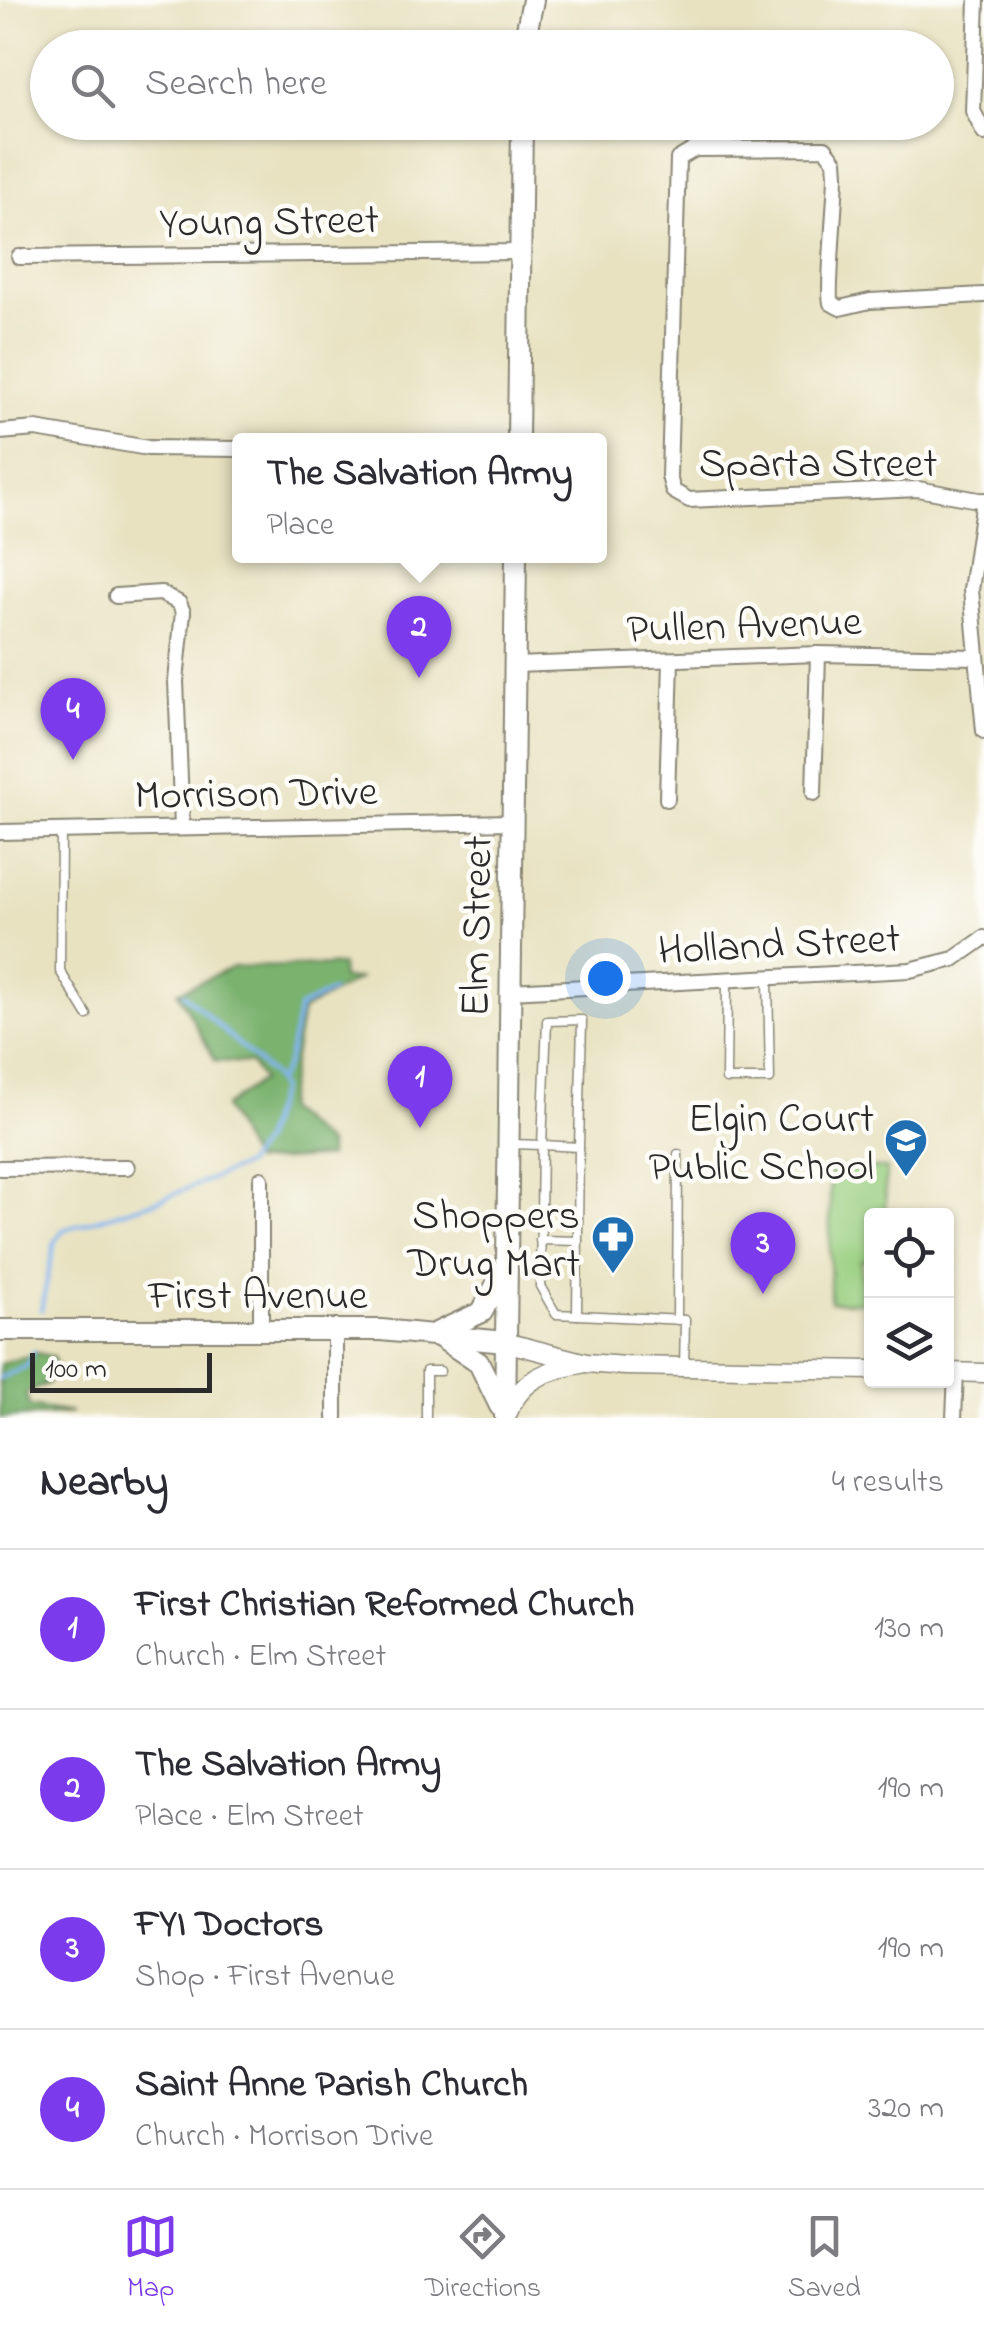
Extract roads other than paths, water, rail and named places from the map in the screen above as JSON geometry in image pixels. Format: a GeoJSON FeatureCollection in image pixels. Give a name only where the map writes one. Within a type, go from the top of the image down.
{"type":"FeatureCollection","features":[{"type":"Feature","properties":{"kind":"main road"},"geometry":{"type":"LineString","coordinates":[[523,0],[523,30]]}},
{"type":"Feature","properties":{"kind":"main road"},"geometry":{"type":"LineString","coordinates":[[527,30],[534,0]]}},
{"type":"Feature","properties":{"kind":"main road"},"geometry":{"type":"LineString","coordinates":[[518,433],[522,140]]}},
{"type":"Feature","properties":{"kind":"main road","name":"Elm Street"},"geometry":{"type":"LineString","coordinates":[[505,1418],[516,563]]}},
{"type":"Feature","properties":{"kind":"main road"},"geometry":{"type":"LineString","coordinates":[[434,1334],[482,1312],[506,1264]]}},
{"type":"Feature","properties":{"kind":"main road","name":"First Avenue"},"geometry":{"type":"LineString","coordinates":[[0,1330],[335,1330],[505,1342]]}},
{"type":"Feature","properties":{"kind":"main road"},"geometry":{"type":"LineString","coordinates":[[434,1334],[479,1363],[505,1418]]}},
{"type":"Feature","properties":{"kind":"street"},"geometry":{"type":"LineString","coordinates":[[976,0],[974,110],[984,134]]}},
{"type":"Feature","properties":{"kind":"street","name":"Sparta Street"},"geometry":{"type":"LineString","coordinates":[[984,295],[870,301],[840,308],[826,294],[834,265],[836,162],[826,148],[695,149],[678,159],[670,476],[674,491],[689,500],[918,489],[984,501]]}},
{"type":"Feature","properties":{"kind":"street","name":"Young Street"},"geometry":{"type":"LineString","coordinates":[[19,257],[520,252]]}},
{"type":"Feature","properties":{"kind":"street"},"geometry":{"type":"LineString","coordinates":[[0,432],[36,430],[148,448],[232,448]]}},
{"type":"Feature","properties":{"kind":"street"},"geometry":{"type":"LineString","coordinates":[[984,501],[971,590],[984,731]]}},
{"type":"Feature","properties":{"kind":"street"},"geometry":{"type":"LineString","coordinates":[[116,596],[161,594],[179,603],[183,612],[176,682],[182,827]]}},
{"type":"Feature","properties":{"kind":"street"},"geometry":{"type":"LineString","coordinates":[[814,793],[818,654]]}},
{"type":"Feature","properties":{"kind":"street","name":"Pullen Avenue"},"geometry":{"type":"LineString","coordinates":[[515,665],[818,654],[975,656]]}},
{"type":"Feature","properties":{"kind":"street"},"geometry":{"type":"LineString","coordinates":[[668,799],[671,660]]}},
{"type":"Feature","properties":{"kind":"street","name":"Morrison Drive"},"geometry":{"type":"LineString","coordinates":[[0,832],[513,822]]}},
{"type":"Feature","properties":{"kind":"street","name":"Holland Street"},"geometry":{"type":"LineString","coordinates":[[510,991],[928,968],[954,959],[984,938]]}},
{"type":"Feature","properties":{"kind":"street"},"geometry":{"type":"LineString","coordinates":[[0,1168],[127,1167]]}},
{"type":"Feature","properties":{"kind":"street"},"geometry":{"type":"LineString","coordinates":[[261,1180],[261,1330]]}},
{"type":"Feature","properties":{"kind":"street"},"geometry":{"type":"LineString","coordinates":[[335,1330],[336,1418]]}},
{"type":"Feature","properties":{"kind":"street","name":"First Avenue"},"geometry":{"type":"LineString","coordinates":[[505,1342],[586,1363],[864,1370]]}},
{"type":"Feature","properties":{"kind":"street"},"geometry":{"type":"LineString","coordinates":[[505,1418],[516,1395],[535,1377],[586,1363]]}},
{"type":"Feature","properties":{"kind":"street"},"geometry":{"type":"LineString","coordinates":[[954,1372],[984,1373]]}},
{"type":"Feature","properties":{"kind":"street"},"geometry":{"type":"LineString","coordinates":[[952,1388],[954,1418]]}},
{"type":"Feature","properties":{"kind":"lane"},"geometry":{"type":"LineString","coordinates":[[61,830],[60,971],[87,1015]]}},
{"type":"Feature","properties":{"kind":"lane"},"geometry":{"type":"LineString","coordinates":[[726,982],[726,1080],[770,1079],[768,979]]}},
{"type":"Feature","properties":{"kind":"lane"},"geometry":{"type":"LineString","coordinates":[[577,1315],[582,1020],[547,1021],[540,1286],[556,1314],[677,1320],[685,1320],[684,1368]]}},
{"type":"Feature","properties":{"kind":"lane"},"geometry":{"type":"LineString","coordinates":[[507,1144],[579,1148]]}},
{"type":"Feature","properties":{"kind":"lane"},"geometry":{"type":"LineString","coordinates":[[677,1320],[678,1154]]}},
{"type":"Feature","properties":{"kind":"lane"},"geometry":{"type":"LineString","coordinates":[[540,1240],[578,1241]]}},
{"type":"Feature","properties":{"kind":"lane"},"geometry":{"type":"LineString","coordinates":[[426,1418],[426,1371],[440,1371]]}},
{"type":"Feature","properties":{"kind":"waterway"},"geometry":{"type":"LineString","coordinates":[[277,1082],[287,1065],[299,1008],[332,991]]}},
{"type":"Feature","properties":{"kind":"waterway"},"geometry":{"type":"LineString","coordinates":[[41,1310],[55,1241],[63,1230],[157,1201],[245,1165],[262,1142],[280,1089],[273,1076],[184,994]]}},
{"type":"Feature","properties":{"kind":"waterway"},"geometry":{"type":"LineString","coordinates":[[0,1378],[27,1366],[34,1351]]}},
{"type":"Feature","properties":{"kind":"place","name":"The Salvation Army"},"geometry":{"type":"Point","coordinates":[419,678]}},
{"type":"Feature","properties":{"kind":"place","name":"Saint Anne Parish Church"},"geometry":{"type":"Point","coordinates":[73,760]}},
{"type":"Feature","properties":{"kind":"place","name":"First Christian Reformed Church"},"geometry":{"type":"Point","coordinates":[420,1128]}},
{"type":"Feature","properties":{"kind":"place","name":"Elgin Court Public School"},"geometry":{"type":"Point","coordinates":[906,1178]}},
{"type":"Feature","properties":{"kind":"place","name":"Shoppers Drug Mart"},"geometry":{"type":"Point","coordinates":[613,1275]}},
{"type":"Feature","properties":{"kind":"place","name":"FYI Doctors"},"geometry":{"type":"Point","coordinates":[763,1294]}}]}
